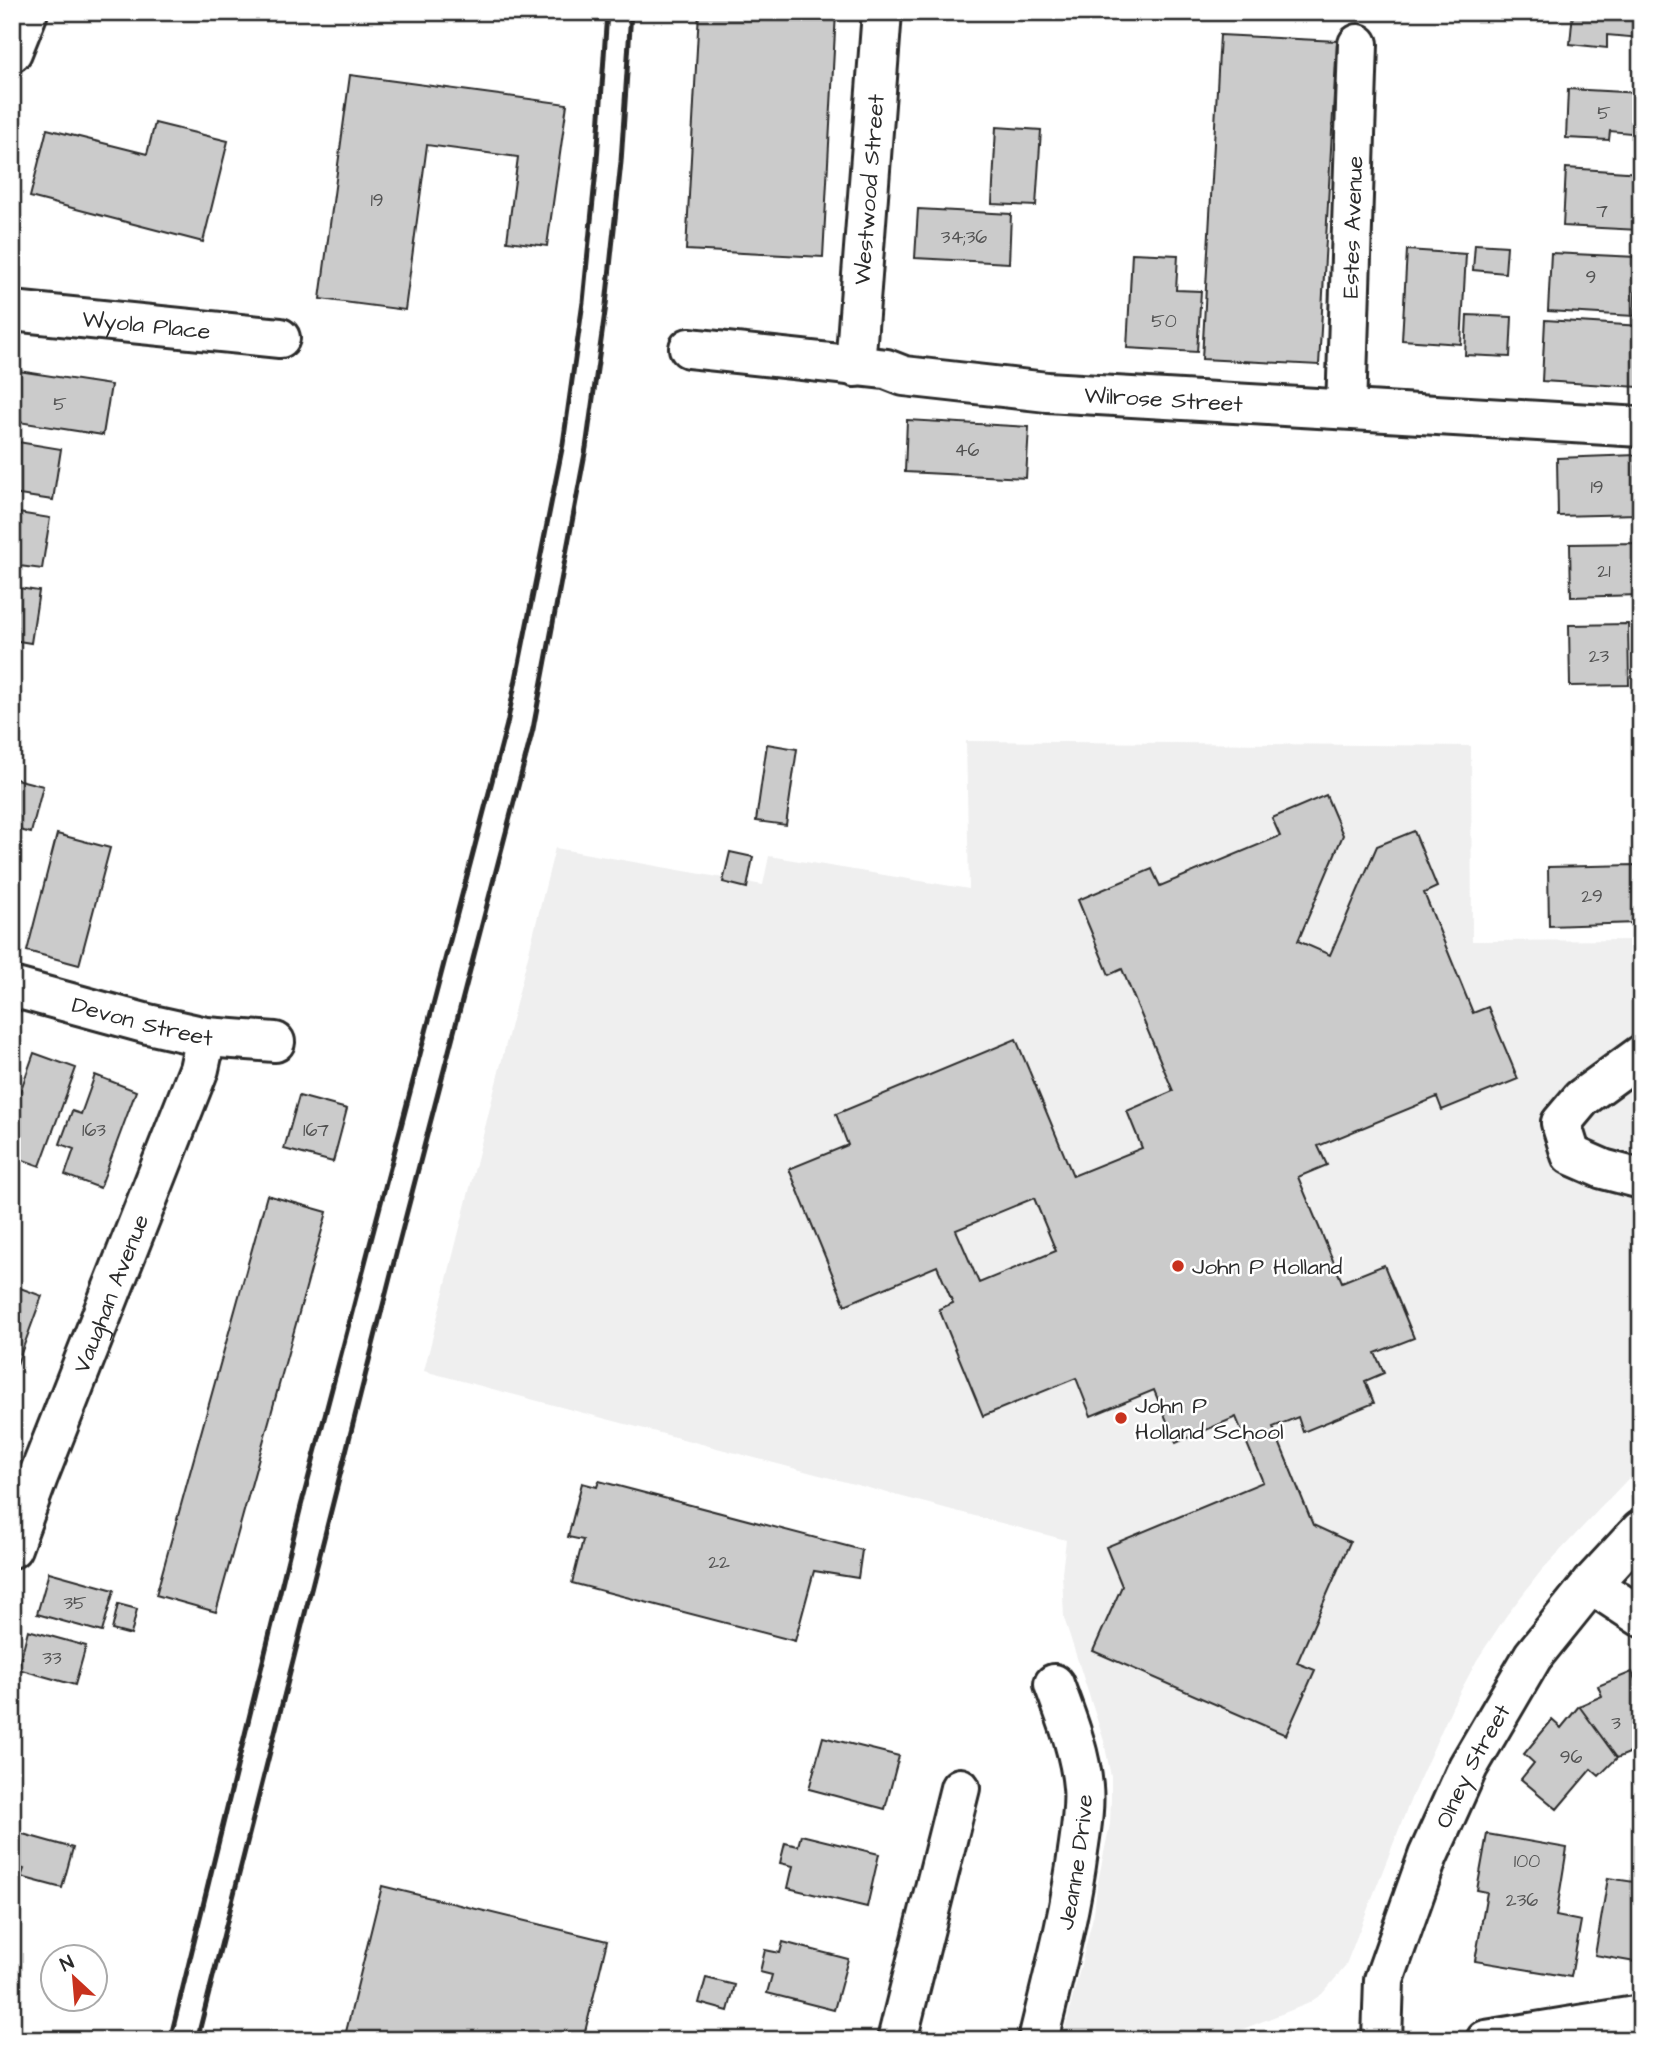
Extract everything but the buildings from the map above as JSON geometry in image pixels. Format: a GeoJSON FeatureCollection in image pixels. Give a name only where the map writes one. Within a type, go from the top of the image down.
{"type":"FeatureCollection","features":[{"type":"Feature","properties":{"kind":"street"},"geometry":{"type":"LineString","coordinates":[[12,52],[28,12]]}},
{"type":"Feature","properties":{"kind":"street","name":"Westwood Street"},"geometry":{"type":"LineString","coordinates":[[855,367],[882,12]]}},
{"type":"Feature","properties":{"kind":"street","name":"Estes Avenue"},"geometry":{"type":"LineString","coordinates":[[1346,409],[1359,44]]}},
{"type":"Feature","properties":{"kind":"street","name":"Wyola Place"},"geometry":{"type":"LineString","coordinates":[[12,311],[280,338]]}},
{"type":"Feature","properties":{"kind":"street","name":"Wilrose Street"},"geometry":{"type":"LineString","coordinates":[[689,348],[886,369],[904,376],[1047,391],[1641,427]]}},
{"type":"Feature","properties":{"kind":"street","name":"Devon Street"},"geometry":{"type":"LineString","coordinates":[[12,987],[206,1037],[275,1042]]}},
{"type":"Feature","properties":{"kind":"street","name":"Vaughan Avenue"},"geometry":{"type":"LineString","coordinates":[[12,1548],[199,1069],[206,1037]]}},
{"type":"Feature","properties":{"kind":"street"},"geometry":{"type":"LineString","coordinates":[[1641,1055],[1582,1097],[1561,1122],[1571,1155],[1603,1169],[1641,1179]]}},
{"type":"Feature","properties":{"kind":"street","name":"Olney Street"},"geometry":{"type":"LineString","coordinates":[[1382,2040],[1384,1980],[1428,1856],[1468,1767],[1532,1656],[1591,1584],[1641,1530]]}},
{"type":"Feature","properties":{"kind":"street"},"geometry":{"type":"LineString","coordinates":[[1591,1584],[1641,1618]]}},
{"type":"Feature","properties":{"kind":"street","name":"Jeanne Drive"},"geometry":{"type":"LineString","coordinates":[[1038,2040],[1076,1872],[1084,1788],[1075,1741],[1054,1684]]}},
{"type":"Feature","properties":{"kind":"street"},"geometry":{"type":"LineString","coordinates":[[897,2040],[960,1788]]}},
{"type":"Feature","properties":{"kind":"street"},"geometry":{"type":"LineString","coordinates":[[1486,2040],[1641,2015]]}},
{"type":"Feature","properties":{"kind":"shaded area","name":"John P Holland School"},"geometry":{"type":"Polygon","coordinates":[[[966,741],[1471,746],[1472,941],[1641,940],[1641,1465],[1541,1571],[1506,1616],[1477,1660],[1453,1705],[1412,1796],[1345,1967],[1322,1994],[1307,2004],[1215,2040],[1062,2040],[1094,1913],[1110,1824],[1111,1798],[1111,1777],[1104,1741],[1064,1618],[1062,1572],[1066,1540],[424,1371],[555,848],[763,885],[769,856],[969,889],[966,741]]]}},
{"type":"Feature","properties":{"kind":"railway"},"geometry":{"type":"LineString","coordinates":[[170,2040],[301,1506],[507,724],[563,444],[583,302],[597,160],[607,12]]}},
{"type":"Feature","properties":{"kind":"railway"},"geometry":{"type":"LineString","coordinates":[[197,2040],[397,1250],[533,729],[586,448],[606,305],[621,162],[631,12]]}},
{"type":"Feature","properties":{"kind":"place","name":"John P Holland"},"geometry":{"type":"Point","coordinates":[1178,1266]}},
{"type":"Feature","properties":{"kind":"place","name":"John P Holland School"},"geometry":{"type":"Point","coordinates":[1121,1418]}}]}
